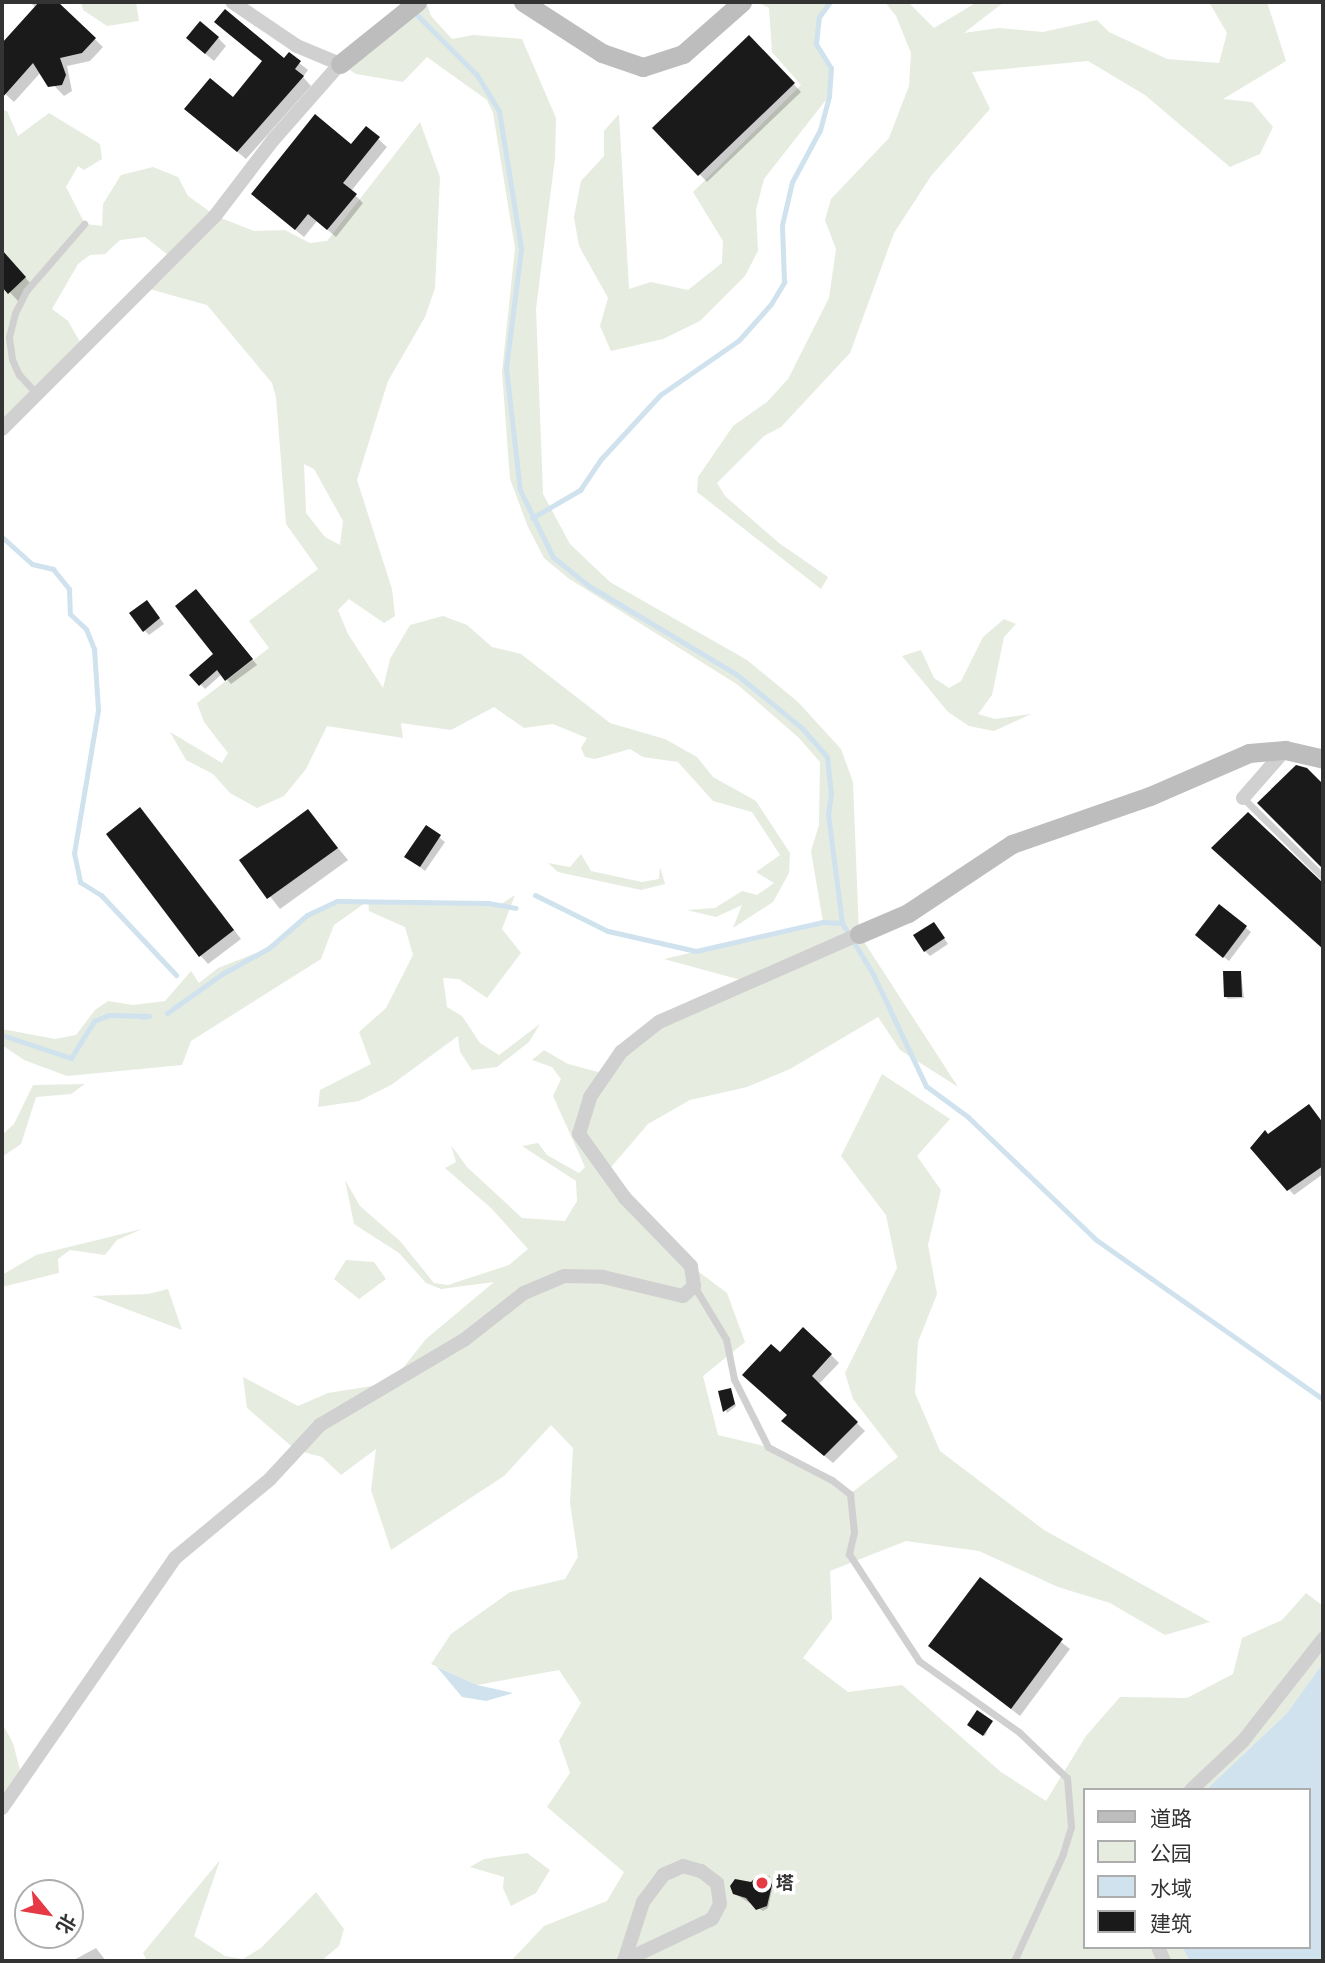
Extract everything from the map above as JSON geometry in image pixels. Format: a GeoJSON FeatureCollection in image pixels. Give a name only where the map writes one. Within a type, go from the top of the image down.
{"type":"FeatureCollection","features":[{"type":"Feature","properties":{"kind":"street"},"geometry":{"type":"LineString","coordinates":[[232,2],[297,46],[340,64]]}},
{"type":"Feature","properties":{"kind":"street"},"geometry":{"type":"LineString","coordinates":[[2,429],[215,216],[272,140],[340,64],[418,2]]}},
{"type":"Feature","properties":{"kind":"street"},"geometry":{"type":"LineString","coordinates":[[523,2],[602,53],[643,67],[682,54],[742,2]]}},
{"type":"Feature","properties":{"kind":"street"},"geometry":{"type":"LineString","coordinates":[[2,1808],[175,1558],[270,1479],[320,1425],[464,1340],[524,1293],[564,1276],[603,1277],[682,1296],[694,1286],[691,1265],[625,1198],[579,1134],[590,1097],[621,1052],[659,1022],[908,913],[1012,844],[1150,796],[1249,753],[1285,750],[1323,759]]}},
{"type":"Feature","properties":{"kind":"street"},"geometry":{"type":"LineString","coordinates":[[1244,798],[1285,750]]}},
{"type":"Feature","properties":{"kind":"street"},"geometry":{"type":"LineString","coordinates":[[1193,1788],[1243,1741],[1323,1639]]}},
{"type":"Feature","properties":{"kind":"street"},"geometry":{"type":"LineString","coordinates":[[683,1866],[701,1871],[717,1883],[720,1904],[712,1919],[624,1961],[643,1902],[663,1875],[683,1866]]}},
{"type":"Feature","properties":{"kind":"lane"},"geometry":{"type":"LineString","coordinates":[[38,395],[19,375],[12,359],[9,337],[15,313],[26,291],[84,224]]}},
{"type":"Feature","properties":{"kind":"lane"},"geometry":{"type":"LineString","coordinates":[[1244,798],[1323,877]]}},
{"type":"Feature","properties":{"kind":"lane"},"geometry":{"type":"LineString","coordinates":[[694,1286],[726,1339],[734,1379],[768,1447],[832,1480],[850,1494],[854,1532],[849,1554],[919,1661],[1019,1732],[1067,1778],[1072,1802],[1068,1836],[1014,1961]]}},
{"type":"Feature","properties":{"kind":"green space"},"geometry":{"type":"Polygon","coordinates":[[[81,2],[136,2],[139,21],[107,26],[83,10],[81,2]]]}},
{"type":"Feature","properties":{"kind":"green space"},"geometry":{"type":"Polygon","coordinates":[[[426,2],[431,16],[452,39],[473,35],[522,39],[556,118],[555,158],[536,309],[543,494],[570,544],[610,582],[747,660],[798,702],[841,749],[853,782],[859,934],[958,1087],[900,1050],[878,1017],[790,1069],[747,1087],[690,1100],[648,1124],[606,1173],[691,1266],[727,1293],[745,1342],[703,1376],[718,1435],[768,1447],[850,1494],[898,1457],[853,1399],[845,1373],[897,1268],[886,1215],[841,1156],[882,1074],[950,1119],[917,1156],[941,1190],[928,1245],[937,1294],[918,1342],[915,1393],[940,1451],[1044,1530],[1210,1622],[1165,1635],[1110,1603],[1058,1587],[979,1551],[906,1541],[830,1571],[832,1619],[803,1658],[848,1692],[902,1685],[1001,1772],[1046,1801],[1086,1736],[1120,1697],[1187,1698],[1233,1674],[1242,1638],[1282,1620],[1306,1593],[1323,1606],[1323,1663],[1287,1713],[1208,1788],[1084,1788],[1084,1949],[1183,1949],[1190,1961],[511,1961],[544,1926],[607,1901],[624,1872],[547,1807],[570,1773],[559,1741],[581,1703],[559,1670],[477,1685],[431,1664],[451,1634],[510,1592],[565,1579],[578,1557],[570,1503],[573,1448],[551,1425],[504,1476],[391,1550],[371,1490],[376,1449],[341,1475],[322,1457],[296,1450],[247,1408],[243,1377],[298,1406],[328,1393],[391,1383],[426,1339],[494,1282],[441,1289],[426,1283],[399,1253],[354,1224],[345,1180],[360,1206],[400,1241],[434,1283],[448,1285],[509,1265],[528,1249],[491,1208],[445,1168],[456,1162],[451,1145],[467,1167],[522,1218],[565,1221],[577,1201],[576,1181],[522,1146],[538,1143],[547,1155],[579,1173],[585,1167],[553,1096],[561,1079],[552,1067],[532,1060],[544,1050],[568,1064],[606,1074],[659,1022],[752,983],[664,959],[823,922],[811,851],[819,825],[820,762],[799,738],[738,685],[568,578],[544,558],[528,527],[510,479],[502,372],[515,248],[493,113],[487,100],[427,57],[403,82],[356,74],[340,64],[426,2]]]}},
{"type":"Feature","properties":{"kind":"green space"},"geometry":{"type":"Polygon","coordinates":[[[757,2],[830,2],[819,17],[816,44],[831,68],[829,96],[764,179],[756,210],[758,251],[745,276],[700,321],[663,339],[611,351],[600,326],[608,298],[579,246],[574,217],[581,181],[604,156],[604,131],[619,114],[629,289],[651,282],[688,290],[722,263],[723,241],[693,192],[801,85],[772,52],[769,8],[757,2]]]}},
{"type":"Feature","properties":{"kind":"green space"},"geometry":{"type":"Polygon","coordinates":[[[885,2],[908,2],[934,28],[977,2],[1004,2],[964,33],[998,28],[1043,32],[1097,20],[1109,32],[1167,59],[1219,63],[1227,33],[1209,2],[1267,2],[1286,61],[1223,99],[1252,102],[1273,127],[1260,154],[1230,167],[1145,95],[1088,61],[972,72],[990,109],[931,176],[894,233],[850,353],[781,427],[764,436],[717,483],[725,496],[779,543],[828,577],[821,589],[697,492],[698,477],[733,426],[767,402],[788,379],[829,298],[836,249],[825,220],[831,199],[889,138],[909,86],[911,53],[896,16],[885,2]]]}},
{"type":"Feature","properties":{"kind":"green space"},"geometry":{"type":"Polygon","coordinates":[[[2,110],[7,111],[18,136],[49,113],[100,144],[102,159],[84,170],[78,166],[66,187],[85,224],[102,226],[103,204],[121,175],[153,167],[178,177],[188,196],[216,216],[254,231],[285,230],[310,243],[327,241],[420,122],[440,177],[435,288],[425,317],[388,381],[357,480],[392,589],[395,616],[384,623],[349,599],[338,610],[348,634],[383,688],[390,659],[410,625],[443,616],[467,625],[492,647],[521,654],[610,723],[665,739],[697,757],[713,777],[756,801],[790,853],[789,873],[773,902],[733,928],[742,905],[716,917],[687,910],[715,908],[742,891],[757,895],[774,883],[756,872],[780,855],[752,812],[713,801],[678,762],[643,757],[630,749],[595,759],[585,757],[581,748],[587,738],[553,724],[524,728],[494,707],[451,730],[401,723],[403,738],[327,726],[306,769],[284,796],[257,808],[230,793],[213,774],[186,760],[170,732],[222,763],[228,753],[204,722],[197,703],[269,648],[249,621],[318,569],[286,524],[276,397],[272,383],[207,305],[142,287],[172,258],[145,237],[120,240],[105,254],[90,255],[78,264],[52,309],[68,321],[83,347],[2,429],[2,110]],[[304,464],[306,513],[325,537],[340,545],[343,521],[314,469],[304,464]]]}},
{"type":"Feature","properties":{"kind":"green space"},"geometry":{"type":"Polygon","coordinates":[[[1004,619],[1016,624],[1004,637],[992,695],[978,714],[995,719],[1031,714],[994,731],[969,726],[948,712],[902,656],[921,650],[934,678],[949,688],[961,681],[983,637],[1004,619]]]}},
{"type":"Feature","properties":{"kind":"green space"},"geometry":{"type":"Polygon","coordinates":[[[581,854],[591,871],[642,882],[659,879],[660,867],[665,884],[641,890],[558,872],[548,863],[570,867],[581,854]]]}},
{"type":"Feature","properties":{"kind":"green space"},"geometry":{"type":"Polygon","coordinates":[[[515,895],[502,929],[521,953],[487,998],[459,979],[443,978],[447,1007],[462,1016],[480,1043],[499,1055],[540,1024],[529,1042],[497,1067],[472,1070],[460,1052],[458,1036],[391,1085],[359,1101],[318,1107],[320,1090],[371,1064],[359,1032],[386,1008],[413,955],[405,927],[369,911],[368,901],[334,925],[321,959],[191,1041],[182,1065],[67,1076],[24,1060],[2,1045],[2,1029],[55,1039],[76,1035],[95,1010],[108,1001],[133,1005],[165,1001],[191,971],[199,983],[218,968],[269,948],[307,915],[337,901],[369,900],[457,902],[500,905],[515,895]]]}},
{"type":"Feature","properties":{"kind":"green space"},"geometry":{"type":"Polygon","coordinates":[[[85,1084],[71,1094],[36,1097],[21,1144],[2,1157],[2,1135],[14,1124],[33,1085],[85,1084]]]}},
{"type":"Feature","properties":{"kind":"green space"},"geometry":{"type":"Polygon","coordinates":[[[142,1229],[117,1240],[105,1255],[70,1250],[58,1259],[59,1273],[2,1287],[2,1275],[36,1255],[142,1229]]]}},
{"type":"Feature","properties":{"kind":"green space"},"geometry":{"type":"Polygon","coordinates":[[[346,1260],[374,1262],[386,1279],[359,1299],[334,1279],[346,1260]]]}},
{"type":"Feature","properties":{"kind":"green space"},"geometry":{"type":"Polygon","coordinates":[[[168,1289],[182,1330],[92,1296],[148,1294],[168,1289]]]}},
{"type":"Feature","properties":{"kind":"green space"},"geometry":{"type":"Polygon","coordinates":[[[2,1723],[13,1743],[22,1778],[2,1808],[2,1723]]]}},
{"type":"Feature","properties":{"kind":"green space"},"geometry":{"type":"Polygon","coordinates":[[[527,1853],[550,1870],[536,1893],[511,1906],[503,1888],[504,1877],[470,1867],[484,1859],[527,1853]]]}},
{"type":"Feature","properties":{"kind":"green space"},"geometry":{"type":"Polygon","coordinates":[[[220,1860],[194,1936],[225,1956],[243,1959],[261,1948],[316,1892],[344,1929],[339,1946],[321,1961],[147,1961],[143,1953],[220,1860]]]}},
{"type":"Feature","properties":{"kind":"water"},"geometry":{"type":"Polygon","coordinates":[[[1323,1663],[1323,1961],[1190,1961],[1183,1949],[1311,1949],[1311,1788],[1208,1788],[1287,1713],[1323,1663]]]}},
{"type":"Feature","properties":{"kind":"water"},"geometry":{"type":"Polygon","coordinates":[[[437,1667],[477,1685],[513,1693],[486,1701],[462,1697],[437,1667]]]}},
{"type":"Feature","properties":{"kind":"building"},"geometry":{"type":"Polygon","coordinates":[[[39,2],[58,2],[96,38],[82,53],[60,58],[66,75],[62,85],[48,87],[33,63],[2,98],[2,43],[39,2]]]}},
{"type":"Feature","properties":{"kind":"building"},"geometry":{"type":"Polygon","coordinates":[[[225,9],[284,58],[289,52],[301,61],[295,69],[304,76],[237,152],[184,109],[210,78],[233,97],[262,61],[214,22],[225,9]]]}},
{"type":"Feature","properties":{"kind":"building"},"geometry":{"type":"Polygon","coordinates":[[[200,21],[219,37],[205,54],[186,38],[200,21]]]}},
{"type":"Feature","properties":{"kind":"building"},"geometry":{"type":"Polygon","coordinates":[[[749,35],[795,83],[698,176],[652,128],[749,35]]]}},
{"type":"Feature","properties":{"kind":"building"},"geometry":{"type":"Polygon","coordinates":[[[315,114],[351,144],[366,126],[380,137],[343,183],[357,194],[327,230],[308,214],[295,230],[251,194],[315,114]]]}},
{"type":"Feature","properties":{"kind":"building"},"geometry":{"type":"Polygon","coordinates":[[[2,250],[26,277],[8,294],[2,287],[2,250]]]}},
{"type":"Feature","properties":{"kind":"building"},"geometry":{"type":"Polygon","coordinates":[[[196,589],[253,659],[225,681],[217,670],[199,686],[189,675],[213,654],[175,606],[196,589]]]}},
{"type":"Feature","properties":{"kind":"building"},"geometry":{"type":"Polygon","coordinates":[[[147,600],[160,618],[143,632],[129,613],[147,600]]]}},
{"type":"Feature","properties":{"kind":"building"},"geometry":{"type":"Polygon","coordinates":[[[1296,765],[1307,768],[1323,784],[1323,869],[1257,803],[1296,765]]]}},
{"type":"Feature","properties":{"kind":"building"},"geometry":{"type":"Polygon","coordinates":[[[140,807],[234,930],[199,957],[106,834],[140,807]]]}},
{"type":"Feature","properties":{"kind":"building"},"geometry":{"type":"Polygon","coordinates":[[[308,809],[338,848],[267,899],[239,860],[308,809]]]}},
{"type":"Feature","properties":{"kind":"building"},"geometry":{"type":"Polygon","coordinates":[[[1248,812],[1323,883],[1323,949],[1211,848],[1248,812]]]}},
{"type":"Feature","properties":{"kind":"building"},"geometry":{"type":"Polygon","coordinates":[[[426,825],[441,835],[420,867],[404,857],[426,825]]]}},
{"type":"Feature","properties":{"kind":"building"},"geometry":{"type":"Polygon","coordinates":[[[1219,904],[1247,926],[1223,958],[1195,935],[1219,904]]]}},
{"type":"Feature","properties":{"kind":"building"},"geometry":{"type":"Polygon","coordinates":[[[934,922],[945,938],[924,952],[913,935],[934,922]]]}},
{"type":"Feature","properties":{"kind":"building"},"geometry":{"type":"Polygon","coordinates":[[[1223,971],[1241,971],[1242,997],[1224,997],[1223,971]]]}},
{"type":"Feature","properties":{"kind":"building"},"geometry":{"type":"Polygon","coordinates":[[[1309,1104],[1323,1123],[1323,1166],[1287,1191],[1250,1148],[1265,1130],[1268,1134],[1309,1104]]]}},
{"type":"Feature","properties":{"kind":"building"},"geometry":{"type":"Polygon","coordinates":[[[803,1327],[832,1354],[812,1376],[858,1422],[824,1456],[781,1421],[787,1415],[742,1375],[771,1344],[780,1352],[803,1327]]]}},
{"type":"Feature","properties":{"kind":"building"},"geometry":{"type":"Polygon","coordinates":[[[731,1388],[735,1404],[723,1412],[718,1391],[731,1388]]]}},
{"type":"Feature","properties":{"kind":"building"},"geometry":{"type":"Polygon","coordinates":[[[980,1577],[1063,1639],[1011,1709],[928,1646],[980,1577]]]}},
{"type":"Feature","properties":{"kind":"building"},"geometry":{"type":"Polygon","coordinates":[[[977,1710],[993,1721],[983,1736],[967,1725],[977,1710]]]}},
{"type":"Feature","properties":{"kind":"building"},"geometry":{"type":"Polygon","coordinates":[[[759,1874],[769,1876],[772,1885],[767,1906],[756,1910],[746,1898],[733,1894],[730,1886],[735,1879],[751,1882],[759,1874]]]}},
{"type":"Feature","properties":{"kind":"waterway"},"geometry":{"type":"LineString","coordinates":[[532,518],[580,490],[601,459],[660,395],[739,340],[771,304],[784,282],[782,225],[792,182],[820,130],[829,96],[831,68],[816,44],[819,17],[830,2]]}},
{"type":"Feature","properties":{"kind":"waterway"},"geometry":{"type":"LineString","coordinates":[[414,12],[477,75],[499,111],[521,249],[506,368],[520,490],[553,557],[589,586],[736,674],[802,728],[827,757],[831,793],[828,814],[842,923],[873,974],[926,1086],[968,1117],[1095,1239],[1323,1399]]}},
{"type":"Feature","properties":{"kind":"waterway"},"geometry":{"type":"LineString","coordinates":[[2,537],[32,564],[53,569],[69,589],[70,614],[86,629],[94,649],[98,710],[74,853],[80,882],[101,895],[176,975]]}},
{"type":"Feature","properties":{"kind":"waterway"},"geometry":{"type":"LineString","coordinates":[[535,895],[608,931],[696,951],[823,922],[842,923]]}},
{"type":"Feature","properties":{"kind":"waterway"},"geometry":{"type":"LineString","coordinates":[[167,1013],[222,974],[269,948],[307,915],[337,901],[488,903],[516,908]]}},
{"type":"Feature","properties":{"kind":"waterway"},"geometry":{"type":"LineString","coordinates":[[2,1035],[71,1058],[94,1021],[109,1015],[149,1016],[142,1017]]}},
{"type":"Feature","properties":{"kind":"place","name":"塔"},"geometry":{"type":"Point","coordinates":[762,1883]}}]}
